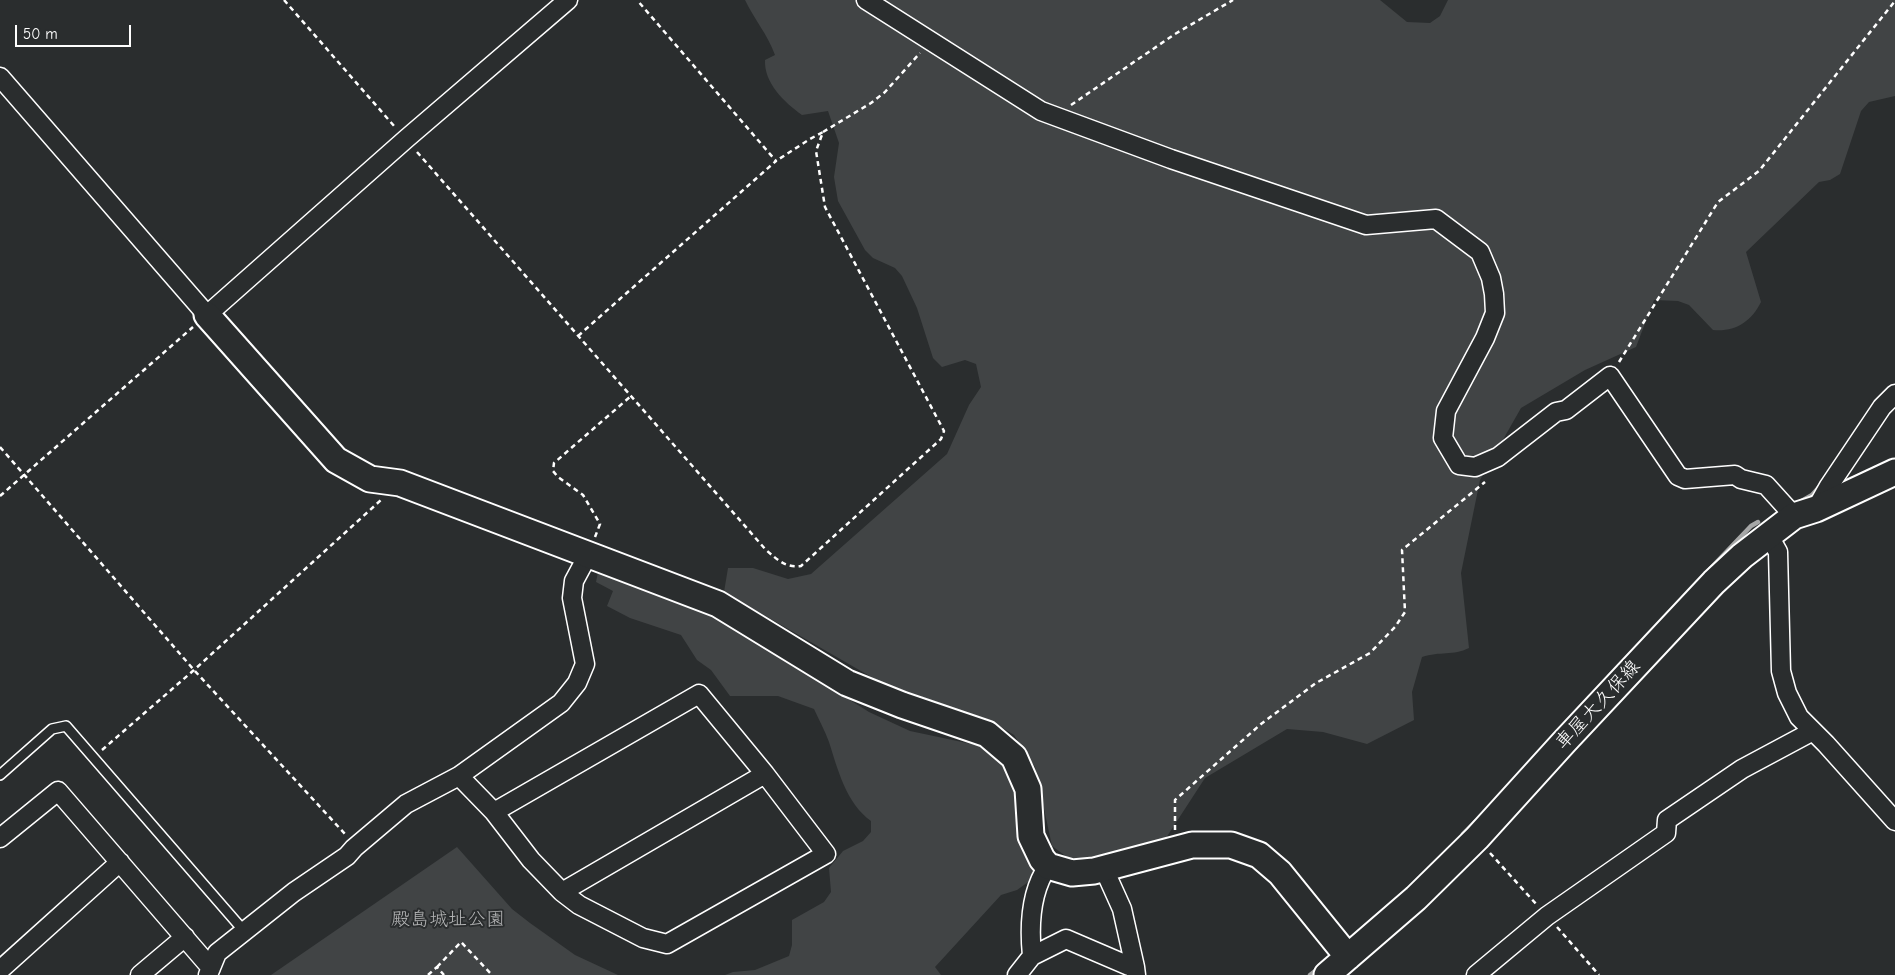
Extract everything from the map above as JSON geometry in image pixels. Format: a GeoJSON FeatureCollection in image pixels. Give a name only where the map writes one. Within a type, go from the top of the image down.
{"type":"FeatureCollection","features":[{"type":"Feature","properties":{"kind":"street"},"geometry":{"type":"LineString","coordinates":[[207,314],[568,0]]}},
{"type":"Feature","properties":{"kind":"street"},"geometry":{"type":"LineString","coordinates":[[866,0],[1041,110],[1055,116],[1171,159],[1366,225],[1436,218],[1480,252],[1491,278],[1495,313],[1485,338],[1446,410],[1443,438],[1459,465],[1475,467],[1498,457],[1556,412],[1566,410],[1610,376],[1678,476],[1685,479],[1734,475],[1741,479],[1766,485],[1805,512],[1829,486],[1882,407],[1895,394]]}},
{"type":"Feature","properties":{"kind":"street"},"geometry":{"type":"LineString","coordinates":[[0,77],[336,460],[370,479],[400,483],[718,604],[847,682],[902,705],[987,734],[1014,757],[1028,789],[1031,836],[1042,859],[1048,866],[1072,873],[1104,868],[1192,845],[1231,845],[1260,855],[1280,873],[1348,957]]}},
{"type":"Feature","properties":{"kind":"street","name":"車屋大久保線"},"geometry":{"type":"LineString","coordinates":[[1327,975],[1416,898],[1477,838],[1714,582],[1742,556],[1805,512],[1895,472]]}},
{"type":"Feature","properties":{"kind":"street"},"geometry":{"type":"LineString","coordinates":[[1769,536],[1778,552],[1781,671],[1787,693],[1799,717],[1895,820]]}},
{"type":"Feature","properties":{"kind":"street"},"geometry":{"type":"LineString","coordinates":[[210,972],[217,953],[294,892],[347,856],[406,804],[459,776],[561,703],[578,683],[585,664],[572,598],[574,581],[588,555]]}},
{"type":"Feature","properties":{"kind":"street"},"geometry":{"type":"LineString","coordinates":[[459,776],[494,812],[531,860],[562,892],[580,905],[643,938],[667,944],[826,854],[765,774],[699,694],[494,812]]}},
{"type":"Feature","properties":{"kind":"street"},"geometry":{"type":"LineString","coordinates":[[1476,975],[1547,916],[1666,833],[1667,820],[1742,769],[1814,731]]}},
{"type":"Feature","properties":{"kind":"street"},"geometry":{"type":"LineString","coordinates":[[562,892],[765,774]]}},
{"type":"Feature","properties":{"kind":"street"},"geometry":{"type":"LineString","coordinates":[[0,838],[58,791],[185,937],[210,972]]}},
{"type":"Feature","properties":{"kind":"street"},"geometry":{"type":"LineString","coordinates":[[0,970],[120,862]]}},
{"type":"Feature","properties":{"kind":"street"},"geometry":{"type":"LineString","coordinates":[[1032,956],[1030,938],[1032,906],[1040,878],[1048,866]]}},
{"type":"Feature","properties":{"kind":"street"},"geometry":{"type":"LineString","coordinates":[[1104,868],[1122,909],[1135,971]]}},
{"type":"Feature","properties":{"kind":"street"},"geometry":{"type":"LineString","coordinates":[[140,975],[185,937]]}},
{"type":"Feature","properties":{"kind":"street"},"geometry":{"type":"LineString","coordinates":[[1017,975],[1032,956],[1066,939],[1129,966],[1135,971]]}},
{"type":"Feature","properties":{"kind":"lane"},"geometry":{"type":"LineString","coordinates":[[0,775],[52,729],[58,726],[66,726],[244,931]]}},
{"type":"Feature","properties":{"kind":"path"},"geometry":{"type":"LineString","coordinates":[[284,0],[766,550],[790,568],[801,566],[941,439],[944,431],[826,207],[816,151],[823,132]]}},
{"type":"Feature","properties":{"kind":"path"},"geometry":{"type":"LineString","coordinates":[[636,0],[776,161]]}},
{"type":"Feature","properties":{"kind":"path"},"geometry":{"type":"LineString","coordinates":[[1055,116],[1175,34],[1233,0]]}},
{"type":"Feature","properties":{"kind":"path"},"geometry":{"type":"LineString","coordinates":[[1610,376],[1718,202],[1759,171],[1895,1]]}},
{"type":"Feature","properties":{"kind":"path"},"geometry":{"type":"LineString","coordinates":[[578,336],[776,161],[871,104],[885,92],[930,41]]}},
{"type":"Feature","properties":{"kind":"path"},"geometry":{"type":"LineString","coordinates":[[0,496],[207,314]]}},
{"type":"Feature","properties":{"kind":"path"},"geometry":{"type":"LineString","coordinates":[[588,555],[600,524],[583,495],[552,471],[554,463],[631,396]]}},
{"type":"Feature","properties":{"kind":"path"},"geometry":{"type":"LineString","coordinates":[[0,447],[194,670],[344,832],[354,848]]}},
{"type":"Feature","properties":{"kind":"path"},"geometry":{"type":"LineString","coordinates":[[1175,849],[1175,800],[1261,724],[1316,683],[1370,653],[1395,627],[1405,612],[1402,550],[1490,477]]}},
{"type":"Feature","properties":{"kind":"path"},"geometry":{"type":"LineString","coordinates":[[93,757],[194,670],[400,483]]}},
{"type":"Feature","properties":{"kind":"path"},"geometry":{"type":"LineString","coordinates":[[428,975],[461,942],[492,975]]}},
{"type":"Feature","properties":{"kind":"path"},"geometry":{"type":"LineString","coordinates":[[437,967],[444,975]]}},
{"type":"Feature","properties":{"kind":"green space"},"geometry":{"type":"Polygon","coordinates":[[[745,0],[1380,0],[1407,22],[1430,23],[1440,16],[1448,0],[1895,0],[1895,96],[1869,102],[1861,111],[1840,174],[1830,180],[1819,182],[1746,252],[1761,302],[1747,320],[1735,327],[1713,330],[1689,305],[1678,301],[1654,300],[1636,347],[1585,370],[1521,408],[1480,480],[1461,573],[1469,648],[1457,652],[1422,657],[1412,692],[1414,720],[1367,744],[1323,732],[1287,729],[1205,778],[1166,838],[1096,864],[1071,860],[1052,846],[1035,767],[1014,735],[993,722],[880,682],[724,592],[728,568],[753,568],[788,579],[811,574],[947,454],[969,405],[981,387],[976,364],[965,360],[942,367],[933,358],[917,308],[902,276],[895,268],[873,258],[865,250],[838,201],[834,177],[839,143],[828,111],[802,115],[776,91],[768,76],[765,60],[775,55],[745,0]]]}},
{"type":"Feature","properties":{"kind":"green space"},"geometry":{"type":"Polygon","coordinates":[[[598,572],[702,607],[869,712],[910,731],[981,746],[1010,770],[1034,866],[1031,880],[1017,890],[1001,895],[935,967],[941,975],[725,975],[733,972],[755,970],[789,956],[792,945],[792,920],[824,902],[831,892],[829,868],[843,851],[863,841],[871,832],[871,821],[862,814],[849,795],[814,709],[778,696],[730,696],[711,670],[697,660],[681,635],[630,618],[607,606],[613,591],[596,582],[598,572]]]}},
{"type":"Feature","properties":{"kind":"green space","name":"殿島城址公園"},"geometry":{"type":"Polygon","coordinates":[[[457,847],[512,909],[575,955],[618,975],[271,975],[457,847]]]}},
{"type":"Feature","properties":{"kind":"waterway"},"geometry":{"type":"LineString","coordinates":[[1798,503],[1812,495],[1821,485]]}},
{"type":"Feature","properties":{"kind":"waterway"},"geometry":{"type":"LineString","coordinates":[[1710,569],[1751,526],[1758,522]]}},
{"type":"Feature","properties":{"kind":"waterway"},"geometry":{"type":"LineString","coordinates":[[1463,834],[1475,822]]}},
{"type":"Feature","properties":{"kind":"waterway"},"geometry":{"type":"LineString","coordinates":[[1310,975],[1319,968]]}}]}
